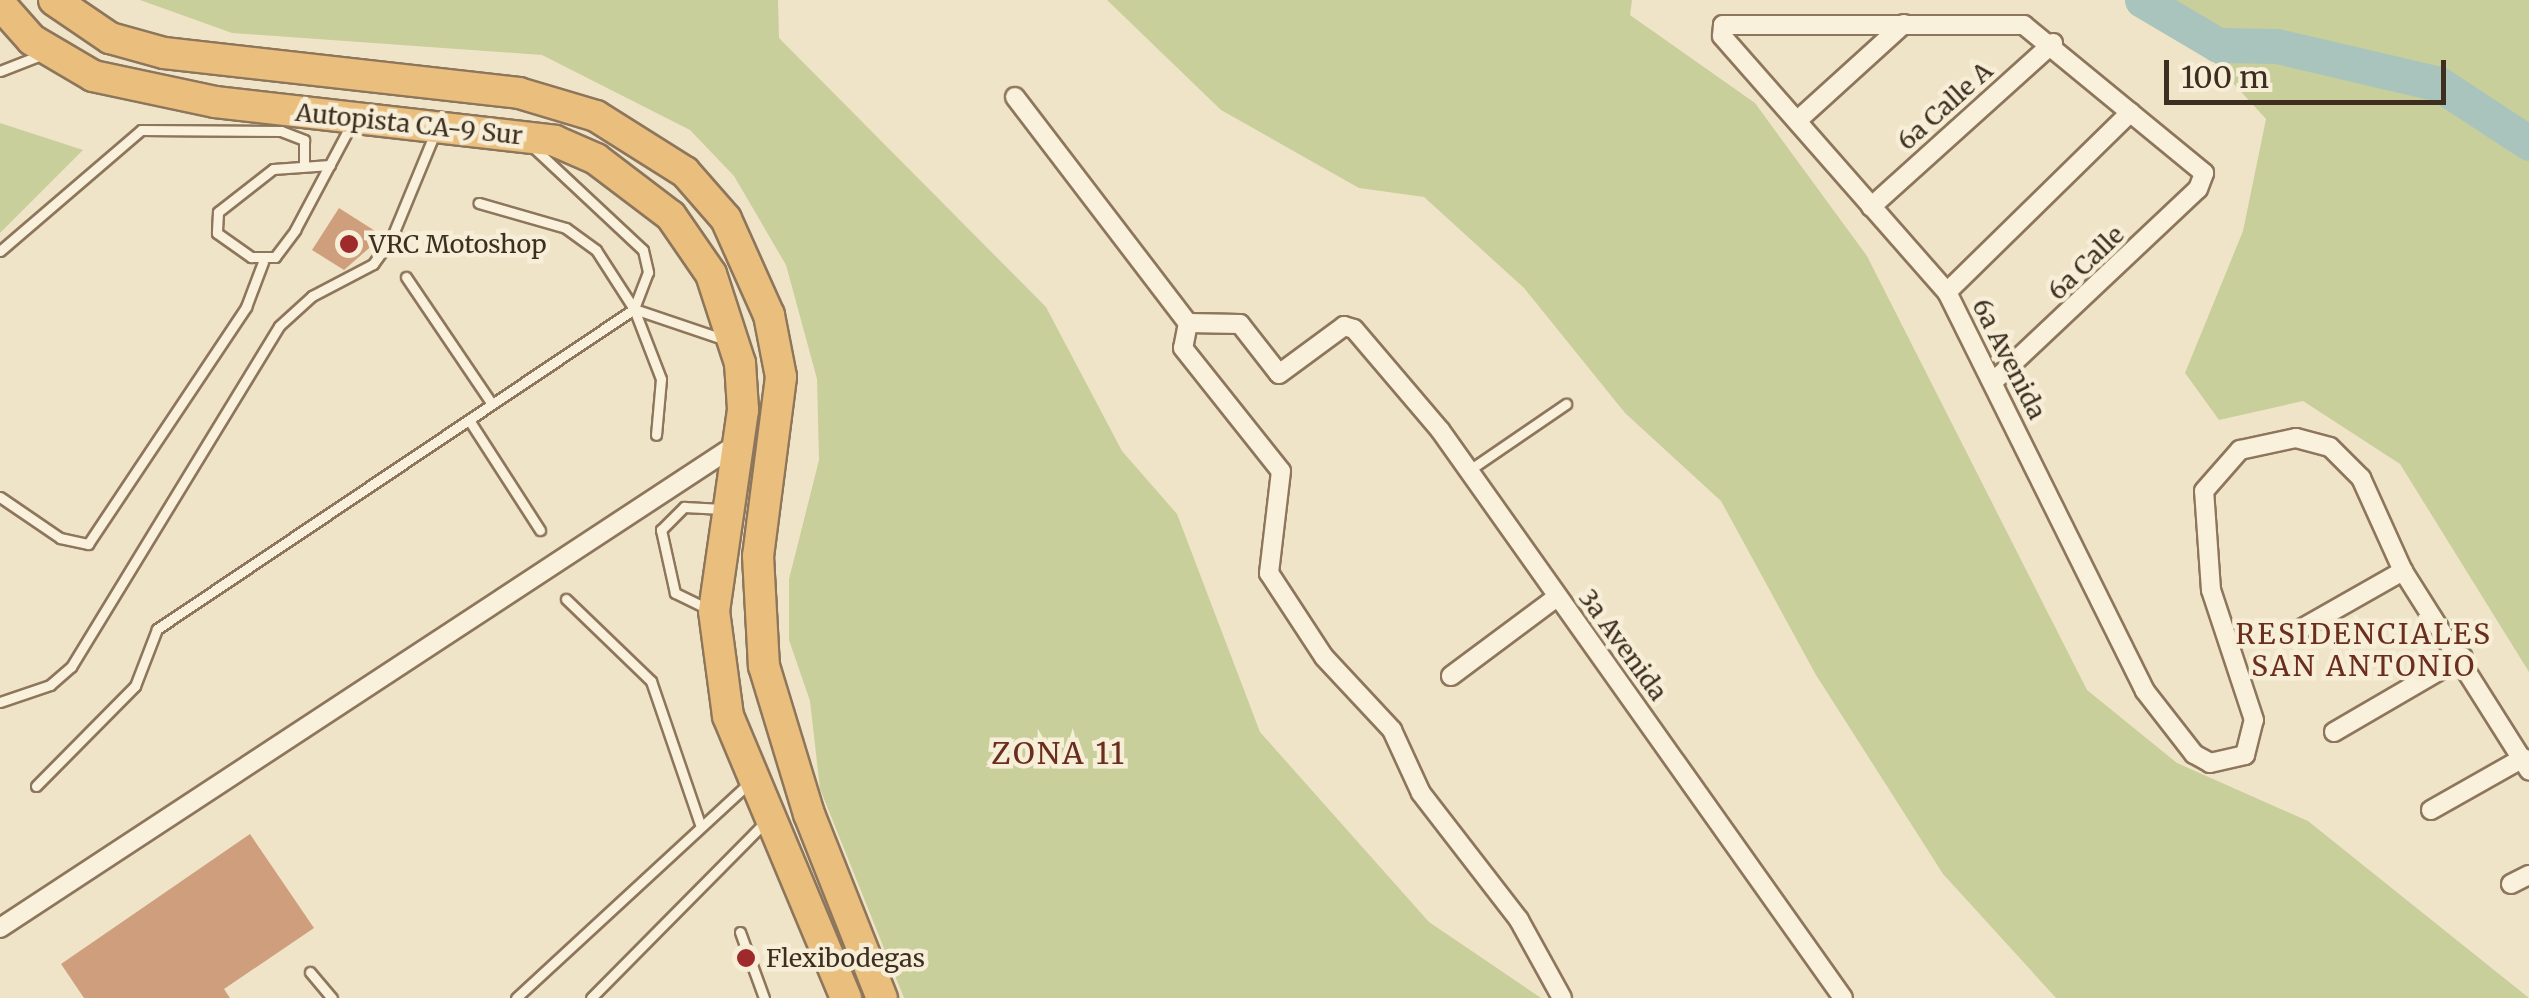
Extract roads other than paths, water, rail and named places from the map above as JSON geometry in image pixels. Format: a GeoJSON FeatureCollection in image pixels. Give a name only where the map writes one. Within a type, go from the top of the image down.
{"type":"FeatureCollection","features":[{"type":"Feature","properties":{"kind":"highway","name":"Autopista CA-9 Sur"},"geometry":{"type":"LineString","coordinates":[[54,0],[110,38],[164,53],[519,93],[596,116],[684,172],[742,250],[775,346],[781,424],[756,619],[809,814],[882,998]]}},
{"type":"Feature","properties":{"kind":"highway","name":"Autopista CA-9 Sur"},"geometry":{"type":"LineString","coordinates":[[0,4],[48,52],[149,92],[354,120],[518,134],[596,159],[671,216],[711,274],[735,344],[737,444],[714,611],[719,676],[749,783],[846,998]]}},
{"type":"Feature","properties":{"kind":"highway"},"geometry":{"type":"LineString","coordinates":[[765,822],[809,814]]}},
{"type":"Feature","properties":{"kind":"street","name":"6a Avenida"},"geometry":{"type":"LineString","coordinates":[[1904,24],[1738,23],[1723,25],[1722,36],[1947,292],[2162,723],[2210,763],[2245,755],[2254,720],[2211,590],[2202,510],[2210,473],[2240,450],[2296,438],[2330,447],[2362,478],[2403,571]]}},
{"type":"Feature","properties":{"kind":"street"},"geometry":{"type":"LineString","coordinates":[[1798,120],[1904,24],[2024,25],[2053,43],[2131,112],[1947,292]]}},
{"type":"Feature","properties":{"kind":"street","name":"6a Calle A"},"geometry":{"type":"LineString","coordinates":[[1871,207],[2053,43]]}},
{"type":"Feature","properties":{"kind":"street"},"geometry":{"type":"LineString","coordinates":[[1015,97],[1188,323],[1183,348],[1280,471],[1269,573],[1324,657],[1392,730],[1420,792],[1509,906],[1562,998]]}},
{"type":"Feature","properties":{"kind":"street","name":"6a Calle"},"geometry":{"type":"LineString","coordinates":[[1994,381],[2198,189],[2204,174],[2131,112]]}},
{"type":"Feature","properties":{"kind":"street","name":"3a Avenida"},"geometry":{"type":"LineString","coordinates":[[1188,323],[1240,324],[1280,374],[1344,326],[1354,329],[1468,470],[1843,998]]}},
{"type":"Feature","properties":{"kind":"street"},"geometry":{"type":"LineString","coordinates":[[0,928],[737,444]]}},
{"type":"Feature","properties":{"kind":"street"},"geometry":{"type":"LineString","coordinates":[[2299,630],[2403,571],[2463,657],[2526,764],[2431,810]]}},
{"type":"Feature","properties":{"kind":"street"},"geometry":{"type":"LineString","coordinates":[[1451,676],[1556,597]]}},
{"type":"Feature","properties":{"kind":"street"},"geometry":{"type":"LineString","coordinates":[[2334,732],[2463,657]]}},
{"type":"Feature","properties":{"kind":"street"},"geometry":{"type":"LineString","coordinates":[[2511,884],[2529,875]]}},
{"type":"Feature","properties":{"kind":"lane"},"geometry":{"type":"LineString","coordinates":[[0,71],[48,52]]}},
{"type":"Feature","properties":{"kind":"lane"},"geometry":{"type":"LineString","coordinates":[[0,496],[60,538],[88,544],[246,307],[263,262],[295,230],[354,120]]}},
{"type":"Feature","properties":{"kind":"lane"},"geometry":{"type":"LineString","coordinates":[[0,702],[50,686],[70,667],[279,326],[312,296],[373,264],[391,239],[438,126]]}},
{"type":"Feature","properties":{"kind":"lane"},"geometry":{"type":"LineString","coordinates":[[0,251],[141,130],[281,131],[304,140],[304,166]]}},
{"type":"Feature","properties":{"kind":"lane"},"geometry":{"type":"LineString","coordinates":[[36,786],[135,686],[157,629],[634,310],[648,272],[644,250],[518,134]]}},
{"type":"Feature","properties":{"kind":"lane"},"geometry":{"type":"LineString","coordinates":[[263,262],[214,222],[273,169],[330,165]]}},
{"type":"Feature","properties":{"kind":"lane"},"geometry":{"type":"LineString","coordinates":[[479,203],[566,228],[596,250],[634,310],[661,380],[656,435]]}},
{"type":"Feature","properties":{"kind":"lane"},"geometry":{"type":"LineString","coordinates":[[406,278],[492,404]]}},
{"type":"Feature","properties":{"kind":"lane"},"geometry":{"type":"LineString","coordinates":[[634,310],[735,344]]}},
{"type":"Feature","properties":{"kind":"lane"},"geometry":{"type":"LineString","coordinates":[[1468,470],[1566,404]]}},
{"type":"Feature","properties":{"kind":"lane"},"geometry":{"type":"LineString","coordinates":[[468,420],[540,530]]}},
{"type":"Feature","properties":{"kind":"lane"},"geometry":{"type":"LineString","coordinates":[[714,611],[674,593],[659,540],[684,507],[726,510]]}},
{"type":"Feature","properties":{"kind":"lane"},"geometry":{"type":"LineString","coordinates":[[566,598],[651,682],[700,824]]}},
{"type":"Feature","properties":{"kind":"lane"},"geometry":{"type":"LineString","coordinates":[[516,998],[700,824],[749,783]]}},
{"type":"Feature","properties":{"kind":"lane"},"geometry":{"type":"LineString","coordinates":[[591,998],[765,822]]}},
{"type":"Feature","properties":{"kind":"lane"},"geometry":{"type":"LineString","coordinates":[[740,932],[764,998]]}},
{"type":"Feature","properties":{"kind":"lane"},"geometry":{"type":"LineString","coordinates":[[310,972],[332,998]]}},
{"type":"Feature","properties":{"kind":"waterway"},"geometry":{"type":"LineString","coordinates":[[2142,0],[2218,45],[2277,46],[2439,84],[2529,143]]}},
{"type":"Feature","properties":{"kind":"place","name":"VRC Motoshop"},"geometry":{"type":"Point","coordinates":[349,244]}},
{"type":"Feature","properties":{"kind":"place","name":"Flexibodegas"},"geometry":{"type":"Point","coordinates":[746,958]}},
{"type":"Feature","properties":{"kind":"district","name":"RESIDENCIALES SAN ANTONIO"},"geometry":{"type":"Point","coordinates":[2364,650]}},
{"type":"Feature","properties":{"kind":"district","name":"ZONA 11"},"geometry":{"type":"Point","coordinates":[1059,753]}}]}
